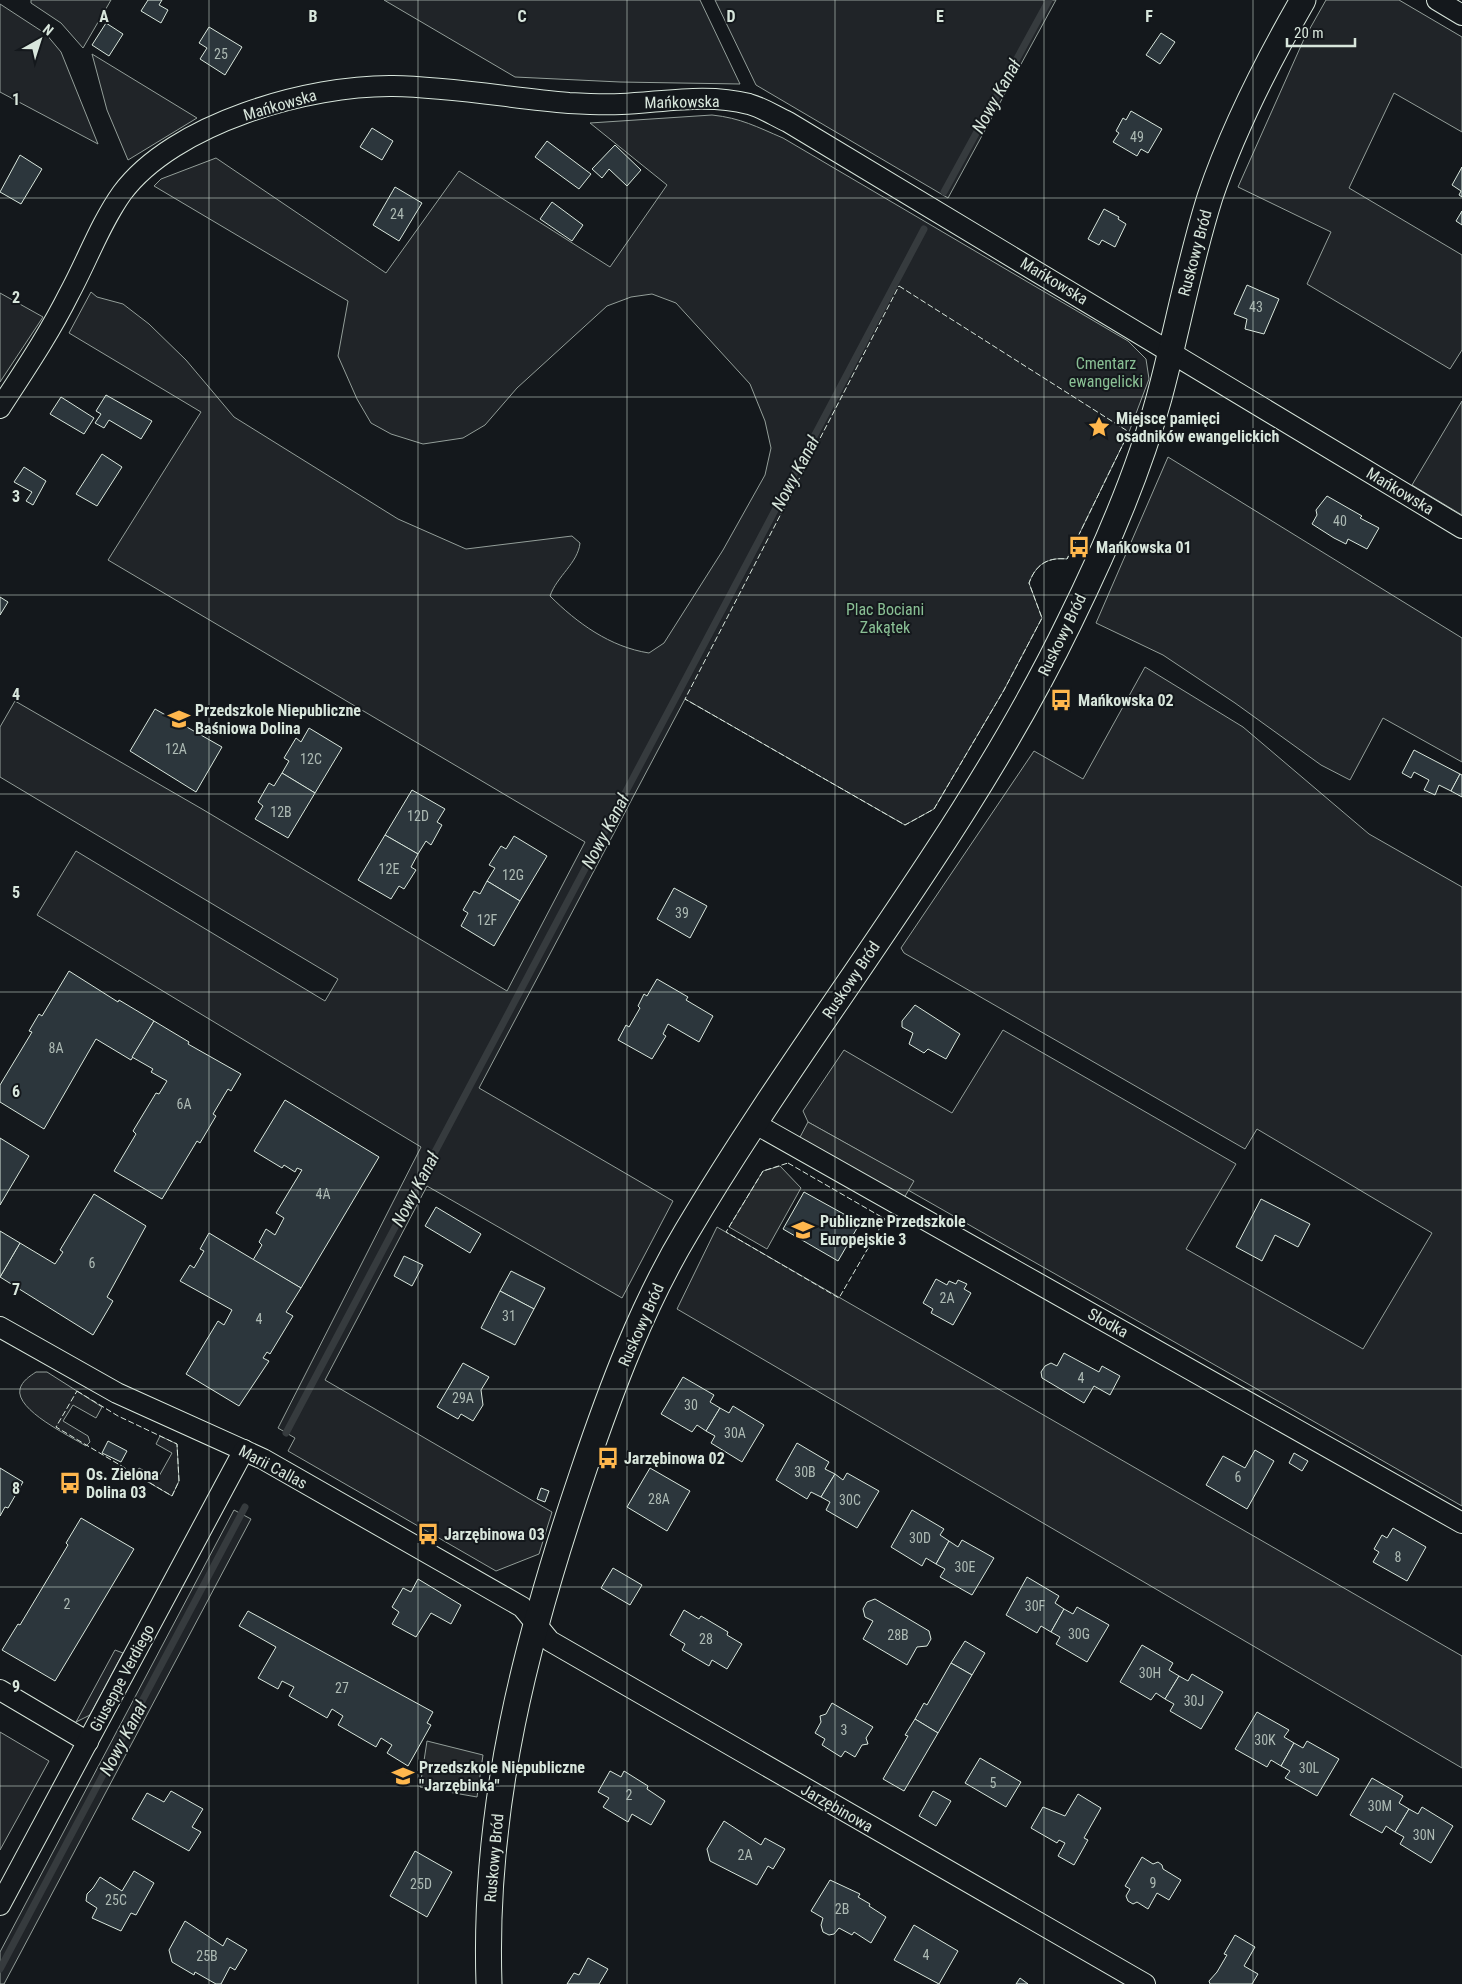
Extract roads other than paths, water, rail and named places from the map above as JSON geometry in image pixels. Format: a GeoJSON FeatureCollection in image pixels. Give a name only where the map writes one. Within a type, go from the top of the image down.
{"type":"FeatureCollection","features":[{"type":"Feature","properties":{"kind":"street","name":"Ruskowy Bród"},"geometry":{"type":"LineString","coordinates":[[489,1984],[490,1896],[500,1796],[515,1705],[536,1624],[588,1458],[644,1312],[684,1235],[754,1123],[953,826],[1028,702],[1070,622],[1120,510],[1144,447],[1207,210],[1220,170],[1264,74],[1304,0]]}},
{"type":"Feature","properties":{"kind":"street"},"geometry":{"type":"LineString","coordinates":[[1438,0],[1462,16]]}},
{"type":"Feature","properties":{"kind":"street","name":"Mańkowska"},"geometry":{"type":"LineString","coordinates":[[0,408],[56,319],[106,219],[136,176],[154,161],[208,128],[274,105],[344,90],[392,86],[569,102],[619,104],[713,98],[750,105],[796,128],[1462,528]]}},
{"type":"Feature","properties":{"kind":"street","name":"Słodka"},"geometry":{"type":"LineString","coordinates":[[754,1123],[1462,1523]]}},
{"type":"Feature","properties":{"kind":"street","name":"Marii Callas"},"geometry":{"type":"LineString","coordinates":[[0,1327],[118,1393],[244,1450],[522,1607],[536,1624]]}},
{"type":"Feature","properties":{"kind":"street","name":"Giuseppe Verdiego"},"geometry":{"type":"LineString","coordinates":[[1,1902],[244,1450]]}},
{"type":"Feature","properties":{"kind":"street","name":"Jarzębinowa"},"geometry":{"type":"LineString","coordinates":[[536,1624],[550,1641],[1145,1984]]}},
{"type":"Feature","properties":{"kind":"street"},"geometry":{"type":"LineString","coordinates":[[0,1690],[88,1742]]}},
{"type":"Feature","properties":{"kind":"waterway","name":"Nowy Kanał"},"geometry":{"type":"LineString","coordinates":[[944,192],[1049,0]]}},
{"type":"Feature","properties":{"kind":"waterway","name":"Nowy Kanał"},"geometry":{"type":"LineString","coordinates":[[286,1433],[924,229]]}},
{"type":"Feature","properties":{"kind":"waterway","name":"Nowy Kanał"},"geometry":{"type":"LineString","coordinates":[[0,1969],[245,1507]]}},
{"type":"Feature","properties":{"kind":"place","name":"Miejsce pamięci osadników ewangelickich"},"geometry":{"type":"Point","coordinates":[1099,427]}},
{"type":"Feature","properties":{"kind":"place","name":"Mańkowska 01"},"geometry":{"type":"Point","coordinates":[1079,547]}},
{"type":"Feature","properties":{"kind":"place","name":"Mańkowska 02"},"geometry":{"type":"Point","coordinates":[1061,700]}},
{"type":"Feature","properties":{"kind":"place","name":"Przedszkole Niepubliczne Baśniowa Dolina"},"geometry":{"type":"Point","coordinates":[179,719]}},
{"type":"Feature","properties":{"kind":"place","name":"Publiczne Przedszkole Europejskie 3"},"geometry":{"type":"Point","coordinates":[803,1230]}},
{"type":"Feature","properties":{"kind":"place","name":"Jarzębinowa 02"},"geometry":{"type":"Point","coordinates":[608,1458]}},
{"type":"Feature","properties":{"kind":"place","name":"Os. Zielona Dolina 03"},"geometry":{"type":"Point","coordinates":[70,1483]}},
{"type":"Feature","properties":{"kind":"place","name":"Jarzębinowa 03"},"geometry":{"type":"Point","coordinates":[428,1534]}},
{"type":"Feature","properties":{"kind":"place","name":"Przedszkole Niepubliczne \"Jarzębinka\""},"geometry":{"type":"Point","coordinates":[403,1776]}},
{"type":"Feature","properties":{"kind":"park label","name":"Cmentarz ewangelicki"},"geometry":{"type":"Point","coordinates":[1106,372]}},
{"type":"Feature","properties":{"kind":"park label","name":"Plac Bociani Zakątek"},"geometry":{"type":"Point","coordinates":[885,618]}}]}
